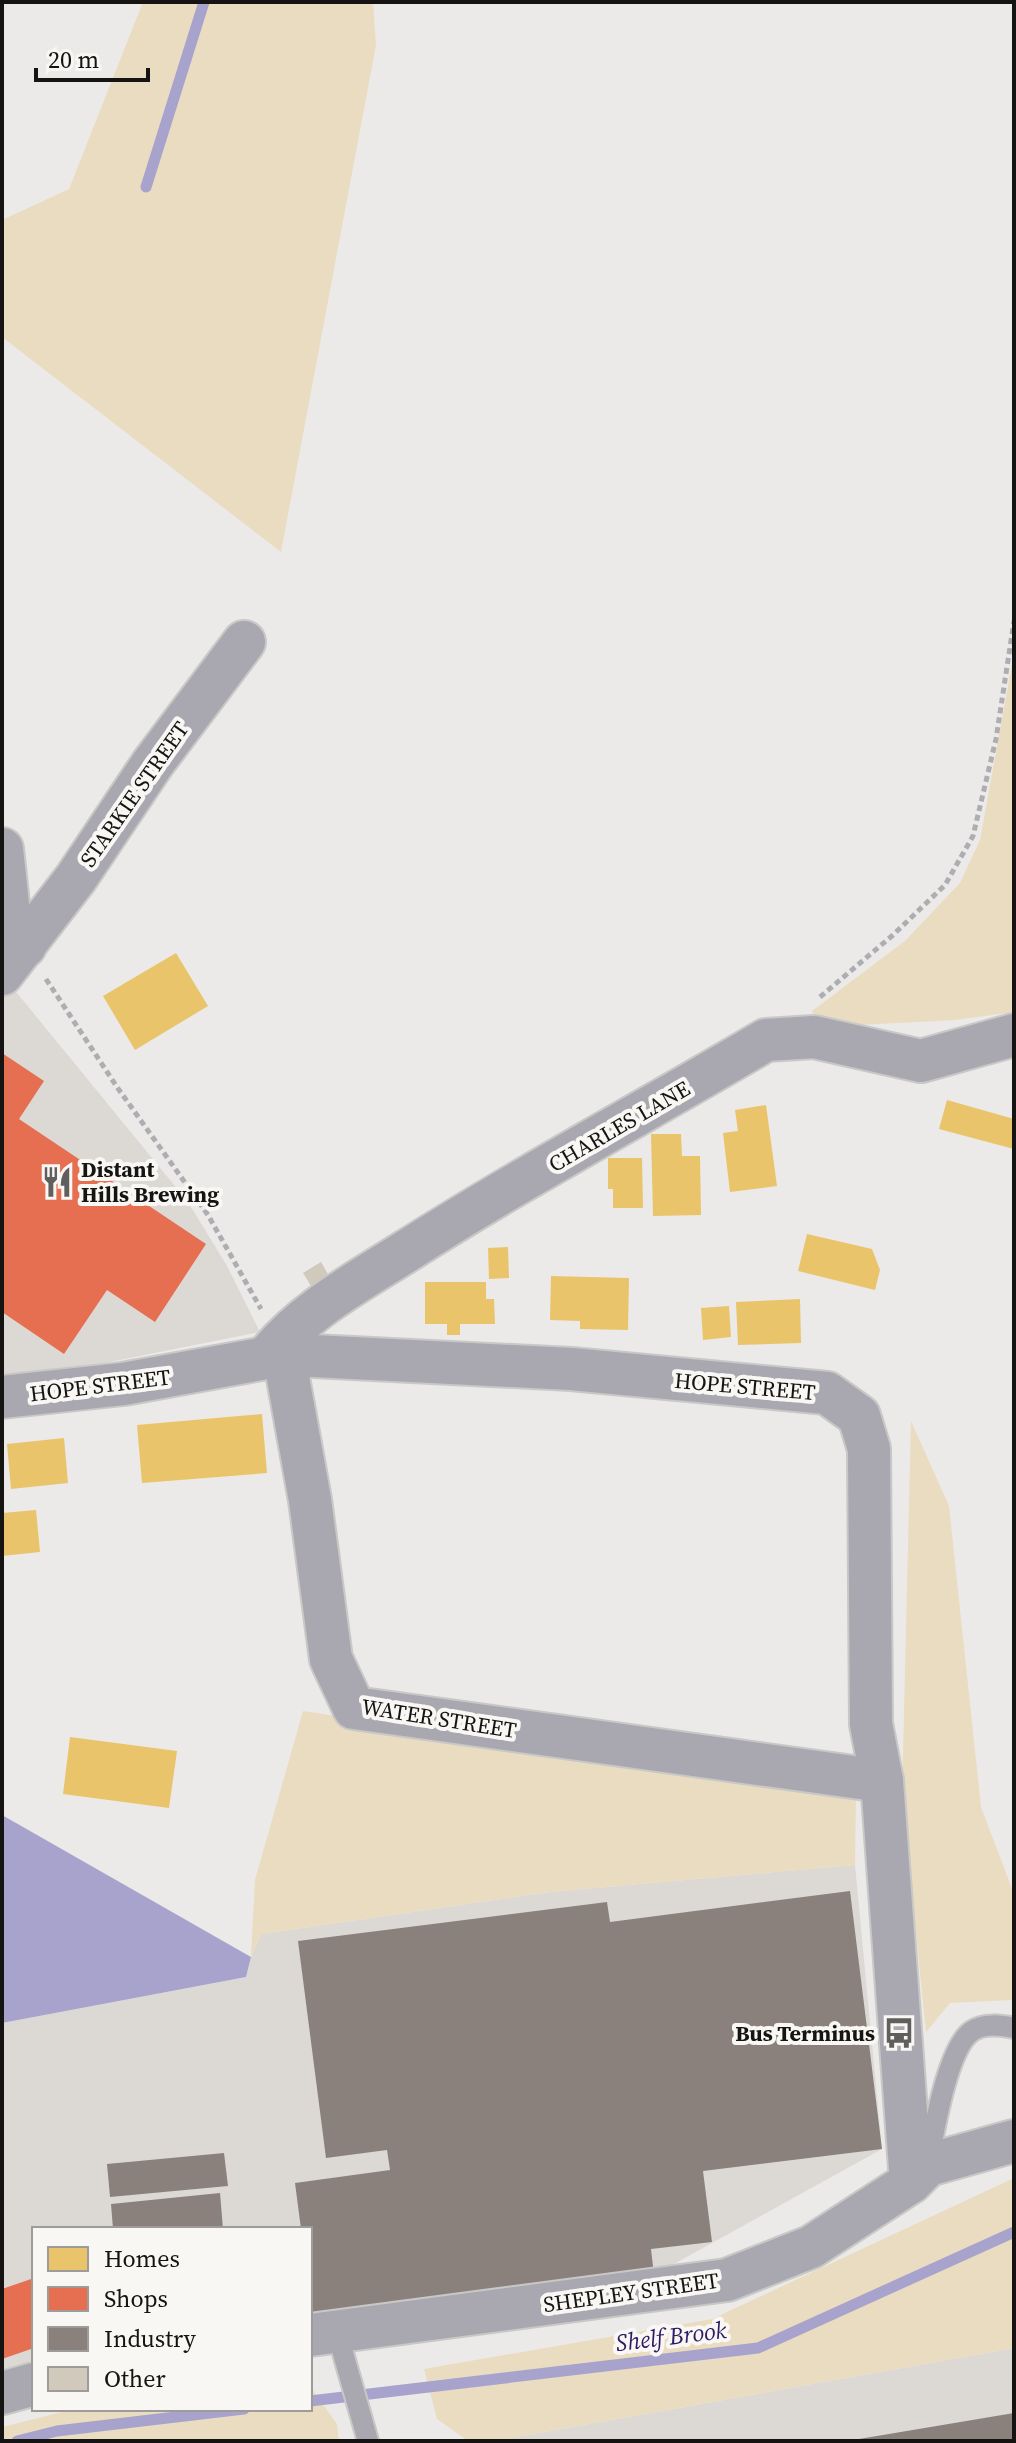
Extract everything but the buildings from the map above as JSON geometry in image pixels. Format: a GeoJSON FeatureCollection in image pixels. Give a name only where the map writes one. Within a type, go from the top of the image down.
{"type":"FeatureCollection","features":[{"type":"Feature","properties":{"kind":"street","name":"STARKIE STREET"},"geometry":{"type":"LineString","coordinates":[[13,960],[76,878],[153,763],[244,642]]}},
{"type":"Feature","properties":{"kind":"street"},"geometry":{"type":"LineString","coordinates":[[2,849],[13,960]]}},
{"type":"Feature","properties":{"kind":"street","name":"CHARLES LANE"},"geometry":{"type":"LineString","coordinates":[[279,1351],[330,1299],[476,1207],[766,1040],[814,1037],[921,1061],[1014,1035]]}},
{"type":"Feature","properties":{"kind":"street","name":"HOPE STREET"},"geometry":{"type":"LineString","coordinates":[[2,1397],[123,1384],[279,1351],[571,1369],[827,1393],[859,1416],[869,1449],[871,1724],[882,1781],[919,2174]]}},
{"type":"Feature","properties":{"kind":"street","name":"WATER STREET"},"geometry":{"type":"LineString","coordinates":[[279,1351],[288,1378],[310,1500],[331,1659],[354,1708],[882,1781]]}},
{"type":"Feature","properties":{"kind":"street","name":"SHEPLEY STREET"},"geometry":{"type":"LineString","coordinates":[[331,2342],[727,2280],[811,2247],[919,2174],[1005,2137]]}},
{"type":"Feature","properties":{"kind":"street"},"geometry":{"type":"LineString","coordinates":[[2,2393],[32,2385]]}},
{"type":"Feature","properties":{"kind":"lane"},"geometry":{"type":"LineString","coordinates":[[919,2174],[957,2048],[971,2032],[988,2025],[1014,2028]]}},
{"type":"Feature","properties":{"kind":"lane"},"geometry":{"type":"LineString","coordinates":[[331,2342],[368,2441]]}},
{"type":"Feature","properties":{"kind":"path"},"geometry":{"type":"LineString","coordinates":[[815,1001],[893,935],[945,885],[973,836],[996,739],[1014,621]]}},
{"type":"Feature","properties":{"kind":"path"},"geometry":{"type":"LineString","coordinates":[[13,960],[117,1087],[208,1215],[279,1351]]}},
{"type":"Feature","properties":{"kind":"shaded area"},"geometry":{"type":"Polygon","coordinates":[[[143,2],[373,2],[376,45],[281,552],[2,337],[2,220],[69,189],[143,2]]]}},
{"type":"Feature","properties":{"kind":"shaded area"},"geometry":{"type":"Polygon","coordinates":[[[1014,653],[1014,1012],[955,1020],[820,1027],[812,1011],[905,941],[960,883],[980,840],[1014,653]]]}},
{"type":"Feature","properties":{"kind":"shaded area"},"geometry":{"type":"Polygon","coordinates":[[[8,982],[188,1202],[227,1266],[260,1332],[60,1372],[2,1380],[2,991],[8,982]]]}},
{"type":"Feature","properties":{"kind":"shaded area"},"geometry":{"type":"Polygon","coordinates":[[[911,1421],[949,1506],[981,1807],[1014,1894],[1014,2000],[950,2003],[926,2032],[902,1795],[911,1421]]]}},
{"type":"Feature","properties":{"kind":"shaded area"},"geometry":{"type":"Polygon","coordinates":[[[303,1711],[856,1794],[855,1865],[550,1892],[261,1934],[251,1957],[255,1880],[303,1711]]]}},
{"type":"Feature","properties":{"kind":"shaded area"},"geometry":{"type":"Polygon","coordinates":[[[2,1815],[251,1957],[246,1977],[2,2023],[2,1815]]]}},
{"type":"Feature","properties":{"kind":"shaded area"},"geometry":{"type":"Polygon","coordinates":[[[855,1865],[882,2149],[654,2275],[312,2317],[312,2227],[32,2227],[32,2361],[2,2369],[2,2023],[246,1977],[261,1934],[550,1892],[855,1865]]]}},
{"type":"Feature","properties":{"kind":"shaded area"},"geometry":{"type":"Polygon","coordinates":[[[1014,2178],[1014,2348],[494,2441],[468,2441],[437,2419],[424,2369],[712,2319],[1014,2178]]]}},
{"type":"Feature","properties":{"kind":"shaded area"},"geometry":{"type":"Polygon","coordinates":[[[1014,2348],[1014,2441],[494,2441],[1014,2348]]]}},
{"type":"Feature","properties":{"kind":"shaded area"},"geometry":{"type":"Polygon","coordinates":[[[312,2389],[337,2424],[339,2441],[2,2441],[2,2427],[66,2411],[312,2411],[312,2389]]]}},
{"type":"Feature","properties":{"kind":"waterway"},"geometry":{"type":"LineString","coordinates":[[146,187],[204,2]]}},
{"type":"Feature","properties":{"kind":"waterway","name":"Shelf Brook"},"geometry":{"type":"LineString","coordinates":[[312,2401],[758,2348],[1014,2232]]}},
{"type":"Feature","properties":{"kind":"waterway","name":"Shelf Brook"},"geometry":{"type":"LineString","coordinates":[[17,2441],[57,2431],[227,2411]]}},
{"type":"Feature","properties":{"kind":"place","name":"Distant Hills Brewing"},"geometry":{"type":"Point","coordinates":[57,1182]}},
{"type":"Feature","properties":{"kind":"place","name":"Bus Terminus"},"geometry":{"type":"Point","coordinates":[899,2033]}}]}
